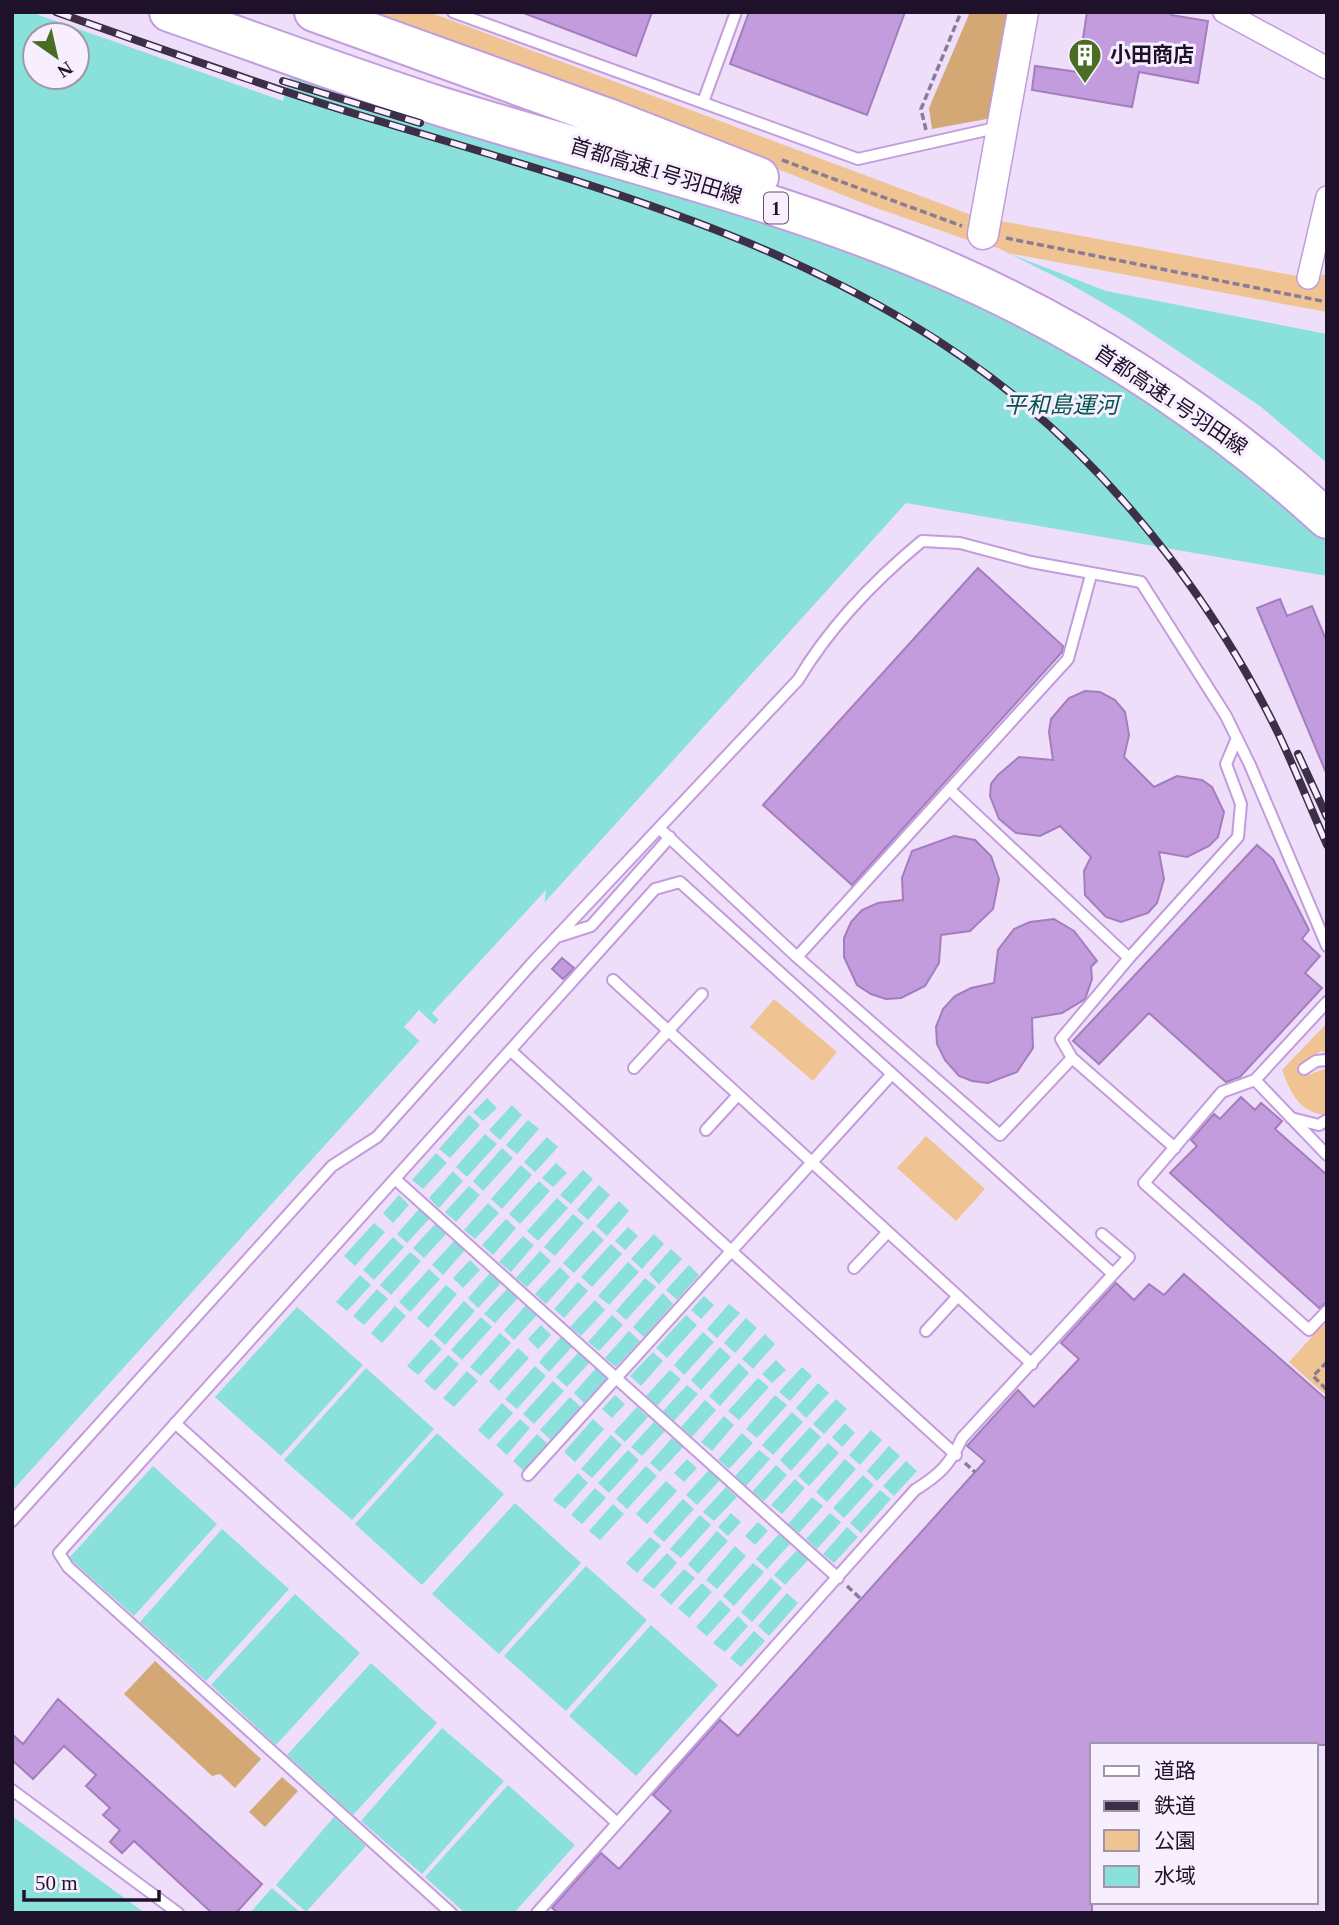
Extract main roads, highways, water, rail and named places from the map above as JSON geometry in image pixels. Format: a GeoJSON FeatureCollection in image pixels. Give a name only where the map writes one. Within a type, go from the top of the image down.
{"type":"FeatureCollection","features":[{"type":"Feature","properties":{"kind":"highway","name":"首都高速1号羽田線"},"geometry":{"type":"LineString","coordinates":[[169,12],[435,104],[747,198],[935,265],[1018,304],[1135,371],[1250,453],[1327,519]]}},
{"type":"Feature","properties":{"kind":"highway","name":"首都高速1号羽田線"},"geometry":{"type":"LineString","coordinates":[[237,12],[441,83],[759,177],[947,244],[1084,310],[1213,394],[1327,484]]}},
{"type":"Feature","properties":{"kind":"highway"},"geometry":{"type":"LineString","coordinates":[[314,12],[608,118],[759,177]]}},
{"type":"Feature","properties":{"kind":"water","name":"平和島運河"},"geometry":{"type":"Polygon","coordinates":[[[12,12],[30,12],[56,21],[21,21],[21,91],[91,91],[91,33],[283,101],[310,12],[975,247],[1010,254],[1106,291],[1327,334],[1327,576],[906,503],[12,1491],[12,12]]]}},
{"type":"Feature","properties":{"kind":"water"},"geometry":{"type":"Polygon","coordinates":[[[487,1098],[497,1108],[483,1121],[473,1112],[487,1098]]]}},
{"type":"Feature","properties":{"kind":"water"},"geometry":{"type":"Polygon","coordinates":[[[512,1105],[522,1115],[500,1140],[489,1130],[512,1105]]]}},
{"type":"Feature","properties":{"kind":"water"},"geometry":{"type":"Polygon","coordinates":[[[469,1115],[480,1125],[450,1158],[439,1149],[469,1115]]]}},
{"type":"Feature","properties":{"kind":"water"},"geometry":{"type":"Polygon","coordinates":[[[528,1120],[539,1129],[517,1154],[506,1145],[528,1120]]]}},
{"type":"Feature","properties":{"kind":"water"},"geometry":{"type":"Polygon","coordinates":[[[485,1134],[497,1144],[467,1177],[456,1167],[485,1134]]]}},
{"type":"Feature","properties":{"kind":"water"},"geometry":{"type":"Polygon","coordinates":[[[547,1137],[558,1147],[535,1172],[524,1162],[547,1137]]]}},
{"type":"Feature","properties":{"kind":"water"},"geometry":{"type":"Polygon","coordinates":[[[502,1148],[513,1158],[483,1191],[473,1181],[502,1148]]]}},
{"type":"Feature","properties":{"kind":"water"},"geometry":{"type":"Polygon","coordinates":[[[436,1153],[447,1163],[423,1189],[412,1180],[436,1153]]]}},
{"type":"Feature","properties":{"kind":"water"},"geometry":{"type":"Polygon","coordinates":[[[556,1163],[567,1173],[553,1187],[542,1178],[556,1163]]]}},
{"type":"Feature","properties":{"kind":"water"},"geometry":{"type":"Polygon","coordinates":[[[521,1165],[532,1175],[502,1209],[491,1199],[521,1165]]]}},
{"type":"Feature","properties":{"kind":"water"},"geometry":{"type":"Polygon","coordinates":[[[583,1170],[593,1179],[571,1204],[560,1195],[583,1170]]]}},
{"type":"Feature","properties":{"kind":"water"},"geometry":{"type":"Polygon","coordinates":[[[453,1171],[463,1181],[439,1208],[429,1198],[453,1171]]]}},
{"type":"Feature","properties":{"kind":"water"},"geometry":{"type":"Polygon","coordinates":[[[539,1181],[550,1191],[520,1224],[509,1214],[539,1181]]]}},
{"type":"Feature","properties":{"kind":"water"},"geometry":{"type":"Polygon","coordinates":[[[599,1185],[610,1195],[588,1220],[577,1210],[599,1185]]]}},
{"type":"Feature","properties":{"kind":"water"},"geometry":{"type":"Polygon","coordinates":[[[469,1186],[480,1195],[456,1222],[445,1212],[469,1186]]]}},
{"type":"Feature","properties":{"kind":"water"},"geometry":{"type":"Polygon","coordinates":[[[399,1195],[409,1205],[393,1223],[383,1213],[399,1195]]]}},
{"type":"Feature","properties":{"kind":"water"},"geometry":{"type":"Polygon","coordinates":[[[557,1198],[568,1208],[538,1241],[527,1231],[557,1198]]]}},
{"type":"Feature","properties":{"kind":"water"},"geometry":{"type":"Polygon","coordinates":[[[619,1201],[629,1211],[607,1236],[596,1226],[619,1201]]]}},
{"type":"Feature","properties":{"kind":"water"},"geometry":{"type":"Polygon","coordinates":[[[488,1203],[499,1213],[475,1239],[464,1230],[488,1203]]]}},
{"type":"Feature","properties":{"kind":"water"},"geometry":{"type":"Polygon","coordinates":[[[419,1209],[430,1218],[407,1243],[397,1234],[419,1209]]]}},
{"type":"Feature","properties":{"kind":"water"},"geometry":{"type":"Polygon","coordinates":[[[573,1214],[584,1223],[555,1256],[544,1247],[573,1214]]]}},
{"type":"Feature","properties":{"kind":"water"},"geometry":{"type":"Polygon","coordinates":[[[506,1219],[516,1228],[493,1255],[482,1245],[506,1219]]]}},
{"type":"Feature","properties":{"kind":"water"},"geometry":{"type":"Polygon","coordinates":[[[374,1223],[385,1232],[355,1266],[344,1256],[374,1223]]]}},
{"type":"Feature","properties":{"kind":"water"},"geometry":{"type":"Polygon","coordinates":[[[436,1223],[447,1233],[424,1258],[413,1248],[436,1223]]]}},
{"type":"Feature","properties":{"kind":"water"},"geometry":{"type":"Polygon","coordinates":[[[628,1227],[638,1236],[625,1250],[615,1241],[628,1227]]]}},
{"type":"Feature","properties":{"kind":"water"},"geometry":{"type":"Polygon","coordinates":[[[593,1230],[604,1240],[574,1273],[563,1263],[593,1230]]]}},
{"type":"Feature","properties":{"kind":"water"},"geometry":{"type":"Polygon","coordinates":[[[654,1234],[664,1244],[642,1269],[631,1259],[654,1234]]]}},
{"type":"Feature","properties":{"kind":"water"},"geometry":{"type":"Polygon","coordinates":[[[523,1236],[534,1245],[511,1272],[499,1262],[523,1236]]]}},
{"type":"Feature","properties":{"kind":"water"},"geometry":{"type":"Polygon","coordinates":[[[393,1237],[404,1247],[374,1280],[363,1270],[393,1237]]]}},
{"type":"Feature","properties":{"kind":"water"},"geometry":{"type":"Polygon","coordinates":[[[455,1240],[465,1250],[443,1275],[432,1265],[455,1240]]]}},
{"type":"Feature","properties":{"kind":"water"},"geometry":{"type":"Polygon","coordinates":[[[611,1244],[622,1254],[592,1287],[581,1277],[611,1244]]]}},
{"type":"Feature","properties":{"kind":"water"},"geometry":{"type":"Polygon","coordinates":[[[671,1249],[682,1259],[659,1284],[649,1274],[671,1249]]]}},
{"type":"Feature","properties":{"kind":"water"},"geometry":{"type":"Polygon","coordinates":[[[540,1251],[551,1261],[527,1287],[516,1278],[540,1251]]]}},
{"type":"Feature","properties":{"kind":"water"},"geometry":{"type":"Polygon","coordinates":[[[410,1252],[421,1261],[391,1295],[380,1285],[410,1252]]]}},
{"type":"Feature","properties":{"kind":"water"},"geometry":{"type":"Polygon","coordinates":[[[470,1260],[480,1270],[463,1288],[453,1278],[470,1260]]]}},
{"type":"Feature","properties":{"kind":"water"},"geometry":{"type":"Polygon","coordinates":[[[628,1262],[639,1272],[609,1305],[598,1296],[628,1262]]]}},
{"type":"Feature","properties":{"kind":"water"},"geometry":{"type":"Polygon","coordinates":[[[689,1265],[699,1275],[677,1300],[666,1290],[689,1265]]]}},
{"type":"Feature","properties":{"kind":"water"},"geometry":{"type":"Polygon","coordinates":[[[560,1267],[570,1277],[546,1304],[535,1294],[560,1267]]]}},
{"type":"Feature","properties":{"kind":"water"},"geometry":{"type":"Polygon","coordinates":[[[429,1269],[440,1279],[410,1312],[399,1302],[429,1269]]]}},
{"type":"Feature","properties":{"kind":"water"},"geometry":{"type":"Polygon","coordinates":[[[490,1273],[501,1283],[478,1308],[468,1298],[490,1273]]]}},
{"type":"Feature","properties":{"kind":"water"},"geometry":{"type":"Polygon","coordinates":[[[360,1275],[371,1285],[347,1311],[336,1302],[360,1275]]]}},
{"type":"Feature","properties":{"kind":"water"},"geometry":{"type":"Polygon","coordinates":[[[645,1278],[656,1287],[626,1320],[616,1311],[645,1278]]]}},
{"type":"Feature","properties":{"kind":"water"},"geometry":{"type":"Polygon","coordinates":[[[578,1282],[588,1291],[564,1318],[554,1309],[578,1282]]]}},
{"type":"Feature","properties":{"kind":"water"},"geometry":{"type":"Polygon","coordinates":[[[446,1285],[457,1294],[428,1328],[417,1318],[446,1285]]]}},
{"type":"Feature","properties":{"kind":"water"},"geometry":{"type":"Polygon","coordinates":[[[377,1289],[388,1299],[364,1325],[353,1316],[377,1289]]]}},
{"type":"Feature","properties":{"kind":"water"},"geometry":{"type":"Polygon","coordinates":[[[507,1289],[518,1298],[495,1323],[484,1314],[507,1289]]]}},
{"type":"Feature","properties":{"kind":"water"},"geometry":{"type":"Polygon","coordinates":[[[663,1293],[673,1304],[644,1337],[633,1327],[663,1293]]]}},
{"type":"Feature","properties":{"kind":"water"},"geometry":{"type":"Polygon","coordinates":[[[704,1296],[714,1305],[701,1319],[691,1310],[704,1296]]]}},
{"type":"Feature","properties":{"kind":"water"},"geometry":{"type":"Polygon","coordinates":[[[595,1300],[605,1310],[581,1336],[570,1327],[595,1300]]]}},
{"type":"Feature","properties":{"kind":"water"},"geometry":{"type":"Polygon","coordinates":[[[464,1301],[475,1311],[445,1345],[434,1335],[464,1301]]]}},
{"type":"Feature","properties":{"kind":"water"},"geometry":{"type":"Polygon","coordinates":[[[729,1304],[740,1313],[717,1338],[707,1329],[729,1304]]]}},
{"type":"Feature","properties":{"kind":"water"},"geometry":{"type":"Polygon","coordinates":[[[526,1305],[537,1315],[514,1340],[504,1330],[526,1305]]]}},
{"type":"Feature","properties":{"kind":"water"},"geometry":{"type":"Polygon","coordinates":[[[395,1306],[406,1316],[382,1343],[371,1333],[395,1306]]]}},
{"type":"Feature","properties":{"kind":"water"},"geometry":{"type":"Polygon","coordinates":[[[297,1307],[363,1365],[281,1456],[215,1397],[297,1307]]]}},
{"type":"Feature","properties":{"kind":"water"},"geometry":{"type":"Polygon","coordinates":[[[612,1315],[623,1325],[599,1351],[588,1342],[612,1315]]]}},
{"type":"Feature","properties":{"kind":"water"},"geometry":{"type":"Polygon","coordinates":[[[686,1315],[697,1325],[667,1358],[656,1348],[686,1315]]]}},
{"type":"Feature","properties":{"kind":"water"},"geometry":{"type":"Polygon","coordinates":[[[481,1317],[492,1327],[462,1360],[451,1350],[481,1317]]]}},
{"type":"Feature","properties":{"kind":"water"},"geometry":{"type":"Polygon","coordinates":[[[746,1318],[757,1328],[735,1353],[724,1343],[746,1318]]]}},
{"type":"Feature","properties":{"kind":"water"},"geometry":{"type":"Polygon","coordinates":[[[541,1325],[551,1335],[538,1349],[528,1339],[541,1325]]]}},
{"type":"Feature","properties":{"kind":"water"},"geometry":{"type":"Polygon","coordinates":[[[629,1331],[640,1341],[616,1367],[605,1358],[629,1331]]]}},
{"type":"Feature","properties":{"kind":"water"},"geometry":{"type":"Polygon","coordinates":[[[703,1332],[714,1342],[684,1375],[674,1365],[703,1332]]]}},
{"type":"Feature","properties":{"kind":"water"},"geometry":{"type":"Polygon","coordinates":[[[500,1333],[511,1343],[481,1376],[470,1367],[500,1333]]]}},
{"type":"Feature","properties":{"kind":"water"},"geometry":{"type":"Polygon","coordinates":[[[765,1334],[775,1344],[753,1369],[742,1359],[765,1334]]]}},
{"type":"Feature","properties":{"kind":"water"},"geometry":{"type":"Polygon","coordinates":[[[561,1337],[572,1347],[549,1372],[539,1362],[561,1337]]]}},
{"type":"Feature","properties":{"kind":"water"},"geometry":{"type":"Polygon","coordinates":[[[431,1339],[442,1349],[418,1375],[407,1366],[431,1339]]]}},
{"type":"Feature","properties":{"kind":"water"},"geometry":{"type":"Polygon","coordinates":[[[720,1347],[731,1357],[701,1390],[691,1380],[720,1347]]]}},
{"type":"Feature","properties":{"kind":"water"},"geometry":{"type":"Polygon","coordinates":[[[518,1348],[529,1358],[499,1391],[489,1381],[518,1348]]]}},
{"type":"Feature","properties":{"kind":"water"},"geometry":{"type":"Polygon","coordinates":[[[579,1352],[590,1362],[567,1387],[556,1377],[579,1352]]]}},
{"type":"Feature","properties":{"kind":"water"},"geometry":{"type":"Polygon","coordinates":[[[653,1352],[663,1361],[641,1386],[630,1376],[653,1352]]]}},
{"type":"Feature","properties":{"kind":"water"},"geometry":{"type":"Polygon","coordinates":[[[448,1355],[459,1364],[435,1391],[424,1381],[448,1355]]]}},
{"type":"Feature","properties":{"kind":"water"},"geometry":{"type":"Polygon","coordinates":[[[776,1360],[786,1370],[772,1383],[762,1374],[776,1360]]]}},
{"type":"Feature","properties":{"kind":"water"},"geometry":{"type":"Polygon","coordinates":[[[739,1363],[749,1373],[720,1406],[709,1396],[739,1363]]]}},
{"type":"Feature","properties":{"kind":"water"},"geometry":{"type":"Polygon","coordinates":[[[535,1366],[546,1376],[517,1409],[505,1399],[535,1366]]]}},
{"type":"Feature","properties":{"kind":"water"},"geometry":{"type":"Polygon","coordinates":[[[802,1367],[812,1376],[790,1401],[779,1392],[802,1367]]]}},
{"type":"Feature","properties":{"kind":"water"},"geometry":{"type":"Polygon","coordinates":[[[366,1368],[434,1429],[352,1520],[284,1460],[366,1368]]]}},
{"type":"Feature","properties":{"kind":"water"},"geometry":{"type":"Polygon","coordinates":[[[596,1368],[607,1378],[584,1403],[574,1393],[596,1368]]]}},
{"type":"Feature","properties":{"kind":"water"},"geometry":{"type":"Polygon","coordinates":[[[670,1370],[681,1379],[657,1406],[646,1396],[670,1370]]]}},
{"type":"Feature","properties":{"kind":"water"},"geometry":{"type":"Polygon","coordinates":[[[467,1371],[478,1381],[454,1407],[443,1398],[467,1371]]]}},
{"type":"Feature","properties":{"kind":"water"},"geometry":{"type":"Polygon","coordinates":[[[758,1378],[769,1387],[739,1420],[728,1411],[758,1378]]]}},
{"type":"Feature","properties":{"kind":"water"},"geometry":{"type":"Polygon","coordinates":[[[553,1381],[564,1391],[534,1424],[523,1414],[553,1381]]]}},
{"type":"Feature","properties":{"kind":"water"},"geometry":{"type":"Polygon","coordinates":[[[818,1383],[829,1393],[806,1418],[796,1408],[818,1383]]]}},
{"type":"Feature","properties":{"kind":"water"},"geometry":{"type":"Polygon","coordinates":[[[687,1385],[698,1394],[674,1421],[663,1411],[687,1385]]]}},
{"type":"Feature","properties":{"kind":"water"},"geometry":{"type":"Polygon","coordinates":[[[615,1395],[625,1404],[612,1418],[602,1409],[615,1395]]]}},
{"type":"Feature","properties":{"kind":"water"},"geometry":{"type":"Polygon","coordinates":[[[775,1395],[787,1405],[757,1438],[746,1429],[775,1395]]]}},
{"type":"Feature","properties":{"kind":"water"},"geometry":{"type":"Polygon","coordinates":[[[570,1397],[581,1407],[551,1440],[540,1430],[570,1397]]]}},
{"type":"Feature","properties":{"kind":"water"},"geometry":{"type":"Polygon","coordinates":[[[836,1399],[847,1409],[824,1434],[813,1424],[836,1399]]]}},
{"type":"Feature","properties":{"kind":"water"},"geometry":{"type":"Polygon","coordinates":[[[705,1400],[716,1410],[692,1437],[681,1427],[705,1400]]]}},
{"type":"Feature","properties":{"kind":"water"},"geometry":{"type":"Polygon","coordinates":[[[502,1403],[513,1413],[489,1440],[478,1430],[502,1403]]]}},
{"type":"Feature","properties":{"kind":"water"},"geometry":{"type":"Polygon","coordinates":[[[637,1407],[648,1417],[625,1442],[614,1432],[637,1407]]]}},
{"type":"Feature","properties":{"kind":"water"},"geometry":{"type":"Polygon","coordinates":[[[792,1412],[803,1422],[773,1455],[762,1445],[792,1412]]]}},
{"type":"Feature","properties":{"kind":"water"},"geometry":{"type":"Polygon","coordinates":[[[724,1416],[734,1425],[712,1451],[701,1442],[724,1416]]]}},
{"type":"Feature","properties":{"kind":"water"},"geometry":{"type":"Polygon","coordinates":[[[520,1419],[530,1428],[507,1455],[496,1445],[520,1419]]]}},
{"type":"Feature","properties":{"kind":"water"},"geometry":{"type":"Polygon","coordinates":[[[593,1419],[604,1429],[575,1462],[564,1452],[593,1419]]]}},
{"type":"Feature","properties":{"kind":"water"},"geometry":{"type":"Polygon","coordinates":[[[654,1422],[665,1431],[642,1456],[631,1447],[654,1422]]]}},
{"type":"Feature","properties":{"kind":"water"},"geometry":{"type":"Polygon","coordinates":[[[845,1423],[855,1433],[842,1447],[832,1437],[845,1423]]]}},
{"type":"Feature","properties":{"kind":"water"},"geometry":{"type":"Polygon","coordinates":[[[810,1427],[821,1437],[791,1471],[780,1460],[810,1427]]]}},
{"type":"Feature","properties":{"kind":"water"},"geometry":{"type":"Polygon","coordinates":[[[871,1430],[882,1440],[860,1465],[849,1455],[871,1430]]]}},
{"type":"Feature","properties":{"kind":"water"},"geometry":{"type":"Polygon","coordinates":[[[437,1433],[504,1494],[422,1585],[355,1524],[437,1433]]]}},
{"type":"Feature","properties":{"kind":"water"},"geometry":{"type":"Polygon","coordinates":[[[742,1433],[753,1443],[729,1469],[718,1460],[742,1433]]]}},
{"type":"Feature","properties":{"kind":"water"},"geometry":{"type":"Polygon","coordinates":[[[537,1434],[548,1444],[524,1471],[513,1461],[537,1434]]]}},
{"type":"Feature","properties":{"kind":"water"},"geometry":{"type":"Polygon","coordinates":[[[611,1435],[622,1445],[592,1478],[581,1469],[611,1435]]]}},
{"type":"Feature","properties":{"kind":"water"},"geometry":{"type":"Polygon","coordinates":[[[672,1438],[683,1447],[660,1472],[650,1463],[672,1438]]]}},
{"type":"Feature","properties":{"kind":"water"},"geometry":{"type":"Polygon","coordinates":[[[828,1443],[839,1453],[809,1486],[798,1476],[828,1443]]]}},
{"type":"Feature","properties":{"kind":"water"},"geometry":{"type":"Polygon","coordinates":[[[889,1446],[900,1456],[877,1481],[867,1471],[889,1446]]]}},
{"type":"Feature","properties":{"kind":"water"},"geometry":{"type":"Polygon","coordinates":[[[628,1450],[639,1460],[609,1493],[598,1483],[628,1450]]]}},
{"type":"Feature","properties":{"kind":"water"},"geometry":{"type":"Polygon","coordinates":[[[759,1450],[770,1459],[746,1486],[735,1476],[759,1450]]]}},
{"type":"Feature","properties":{"kind":"water"},"geometry":{"type":"Polygon","coordinates":[[[687,1459],[697,1468],[684,1482],[674,1473],[687,1459]]]}},
{"type":"Feature","properties":{"kind":"water"},"geometry":{"type":"Polygon","coordinates":[[[845,1459],[856,1469],[827,1502],[816,1492],[845,1459]]]}},
{"type":"Feature","properties":{"kind":"water"},"geometry":{"type":"Polygon","coordinates":[[[906,1461],[917,1471],[894,1496],[883,1486],[906,1461]]]}},
{"type":"Feature","properties":{"kind":"water"},"geometry":{"type":"Polygon","coordinates":[[[776,1465],[787,1475],[764,1501],[752,1492],[776,1465]]]}},
{"type":"Feature","properties":{"kind":"water"},"geometry":{"type":"Polygon","coordinates":[[[153,1466],[217,1524],[134,1616],[69,1558],[153,1466]]]}},
{"type":"Feature","properties":{"kind":"water"},"geometry":{"type":"Polygon","coordinates":[[[646,1466],[657,1476],[627,1509],[616,1499],[646,1466]]]}},
{"type":"Feature","properties":{"kind":"water"},"geometry":{"type":"Polygon","coordinates":[[[709,1470],[720,1480],[697,1505],[686,1495],[709,1470]]]}},
{"type":"Feature","properties":{"kind":"water"},"geometry":{"type":"Polygon","coordinates":[[[578,1473],[588,1483],[565,1509],[553,1500],[578,1473]]]}},
{"type":"Feature","properties":{"kind":"water"},"geometry":{"type":"Polygon","coordinates":[[[863,1475],[874,1485],[844,1518],[833,1508],[863,1475]]]}},
{"type":"Feature","properties":{"kind":"water"},"geometry":{"type":"Polygon","coordinates":[[[795,1479],[805,1488],[782,1514],[771,1505],[795,1479]]]}},
{"type":"Feature","properties":{"kind":"water"},"geometry":{"type":"Polygon","coordinates":[[[666,1481],[677,1491],[647,1524],[636,1514],[666,1481]]]}},
{"type":"Feature","properties":{"kind":"water"},"geometry":{"type":"Polygon","coordinates":[[[726,1487],[737,1497],[714,1521],[703,1512],[726,1487]]]}},
{"type":"Feature","properties":{"kind":"water"},"geometry":{"type":"Polygon","coordinates":[[[595,1488],[606,1498],[582,1524],[571,1515],[595,1488]]]}},
{"type":"Feature","properties":{"kind":"water"},"geometry":{"type":"Polygon","coordinates":[[[880,1490],[891,1499],[861,1533],[850,1523],[880,1490]]]}},
{"type":"Feature","properties":{"kind":"water"},"geometry":{"type":"Polygon","coordinates":[[[812,1497],[823,1506],[799,1533],[788,1524],[812,1497]]]}},
{"type":"Feature","properties":{"kind":"water"},"geometry":{"type":"Polygon","coordinates":[[[683,1499],[694,1509],[664,1542],[653,1532],[683,1499]]]}},
{"type":"Feature","properties":{"kind":"water"},"geometry":{"type":"Polygon","coordinates":[[[515,1503],[581,1563],[499,1654],[432,1594],[515,1503]]]}},
{"type":"Feature","properties":{"kind":"water"},"geometry":{"type":"Polygon","coordinates":[[[613,1504],[624,1514],[600,1540],[589,1531],[613,1504]]]}},
{"type":"Feature","properties":{"kind":"water"},"geometry":{"type":"Polygon","coordinates":[[[731,1513],[741,1522],[728,1536],[718,1527],[731,1513]]]}},
{"type":"Feature","properties":{"kind":"water"},"geometry":{"type":"Polygon","coordinates":[[[830,1513],[841,1522],[817,1549],[806,1539],[830,1513]]]}},
{"type":"Feature","properties":{"kind":"water"},"geometry":{"type":"Polygon","coordinates":[[[700,1515],[711,1525],[681,1558],[670,1549],[700,1515]]]}},
{"type":"Feature","properties":{"kind":"water"},"geometry":{"type":"Polygon","coordinates":[[[758,1522],[768,1531],[755,1545],[745,1536],[758,1522]]]}},
{"type":"Feature","properties":{"kind":"water"},"geometry":{"type":"Polygon","coordinates":[[[847,1527],[858,1537],[834,1563],[823,1554],[847,1527]]]}},
{"type":"Feature","properties":{"kind":"water"},"geometry":{"type":"Polygon","coordinates":[[[222,1529],[289,1589],[206,1681],[140,1622],[222,1529]]]}},
{"type":"Feature","properties":{"kind":"water"},"geometry":{"type":"Polygon","coordinates":[[[717,1531],[728,1541],[698,1574],[688,1564],[717,1531]]]}},
{"type":"Feature","properties":{"kind":"water"},"geometry":{"type":"Polygon","coordinates":[[[779,1534],[790,1544],[767,1569],[756,1559],[779,1534]]]}},
{"type":"Feature","properties":{"kind":"water"},"geometry":{"type":"Polygon","coordinates":[[[650,1537],[661,1546],[637,1573],[626,1563],[650,1537]]]}},
{"type":"Feature","properties":{"kind":"water"},"geometry":{"type":"Polygon","coordinates":[[[735,1546],[746,1556],[717,1589],[706,1580],[735,1546]]]}},
{"type":"Feature","properties":{"kind":"water"},"geometry":{"type":"Polygon","coordinates":[[[797,1550],[808,1560],[785,1585],[774,1575],[797,1550]]]}},
{"type":"Feature","properties":{"kind":"water"},"geometry":{"type":"Polygon","coordinates":[[[667,1553],[677,1563],[654,1589],[642,1580],[667,1553]]]}},
{"type":"Feature","properties":{"kind":"water"},"geometry":{"type":"Polygon","coordinates":[[[753,1563],[764,1572],[734,1606],[723,1596],[753,1563]]]}},
{"type":"Feature","properties":{"kind":"water"},"geometry":{"type":"Polygon","coordinates":[[[586,1566],[647,1620],[566,1711],[504,1656],[586,1566]]]}},
{"type":"Feature","properties":{"kind":"water"},"geometry":{"type":"Polygon","coordinates":[[[684,1569],[695,1578],[671,1605],[660,1595],[684,1569]]]}},
{"type":"Feature","properties":{"kind":"water"},"geometry":{"type":"Polygon","coordinates":[[[771,1578],[782,1588],[752,1622],[741,1612],[771,1578]]]}},
{"type":"Feature","properties":{"kind":"water"},"geometry":{"type":"Polygon","coordinates":[[[702,1583],[712,1592],[689,1618],[678,1608],[702,1583]]]}},
{"type":"Feature","properties":{"kind":"water"},"geometry":{"type":"Polygon","coordinates":[[[787,1593],[798,1603],[769,1636],[758,1626],[787,1593]]]}},
{"type":"Feature","properties":{"kind":"water"},"geometry":{"type":"Polygon","coordinates":[[[295,1594],[360,1653],[276,1745],[211,1685],[295,1594]]]}},
{"type":"Feature","properties":{"kind":"water"},"geometry":{"type":"Polygon","coordinates":[[[720,1600],[731,1610],[707,1636],[696,1627],[720,1600]]]}},
{"type":"Feature","properties":{"kind":"water"},"geometry":{"type":"Polygon","coordinates":[[[738,1616],[748,1626],[725,1652],[713,1643],[738,1616]]]}},
{"type":"Feature","properties":{"kind":"water"},"geometry":{"type":"Polygon","coordinates":[[[651,1625],[718,1685],[636,1776],[569,1716],[651,1625]]]}},
{"type":"Feature","properties":{"kind":"water"},"geometry":{"type":"Polygon","coordinates":[[[754,1631],[765,1641],[741,1667],[730,1658],[754,1631]]]}},
{"type":"Feature","properties":{"kind":"water"},"geometry":{"type":"Polygon","coordinates":[[[371,1663],[437,1723],[353,1815],[287,1755],[371,1663]]]}},
{"type":"Feature","properties":{"kind":"water"},"geometry":{"type":"Polygon","coordinates":[[[442,1728],[504,1781],[422,1874],[361,1821],[442,1728]]]}},
{"type":"Feature","properties":{"kind":"water"},"geometry":{"type":"Polygon","coordinates":[[[508,1785],[575,1845],[514,1913],[465,1913],[425,1877],[508,1785]]]}},
{"type":"Feature","properties":{"kind":"water"},"geometry":{"type":"Polygon","coordinates":[[[12,1816],[145,1913],[12,1913],[12,1816]]]}},
{"type":"Feature","properties":{"kind":"water"},"geometry":{"type":"Polygon","coordinates":[[[334,1817],[366,1846],[306,1912],[276,1885],[334,1817]]]}},
{"type":"Feature","properties":{"kind":"water"},"geometry":{"type":"Polygon","coordinates":[[[272,1888],[301,1913],[250,1913],[272,1888]]]}},
{"type":"Feature","properties":{"kind":"railway"},"geometry":{"type":"LineString","coordinates":[[56,12],[283,91],[533,167],[706,226],[789,261],[871,301],[948,347],[1022,402],[1061,436],[1134,513],[1168,555],[1199,598],[1255,689],[1327,845]]}},
{"type":"Feature","properties":{"kind":"railway"},"geometry":{"type":"LineString","coordinates":[[283,81],[420,123]]}},
{"type":"Feature","properties":{"kind":"railway"},"geometry":{"type":"LineString","coordinates":[[1298,754],[1327,817]]}},
{"type":"Feature","properties":{"kind":"place","name":"小田商店"},"geometry":{"type":"Point","coordinates":[1085,85]}}]}
